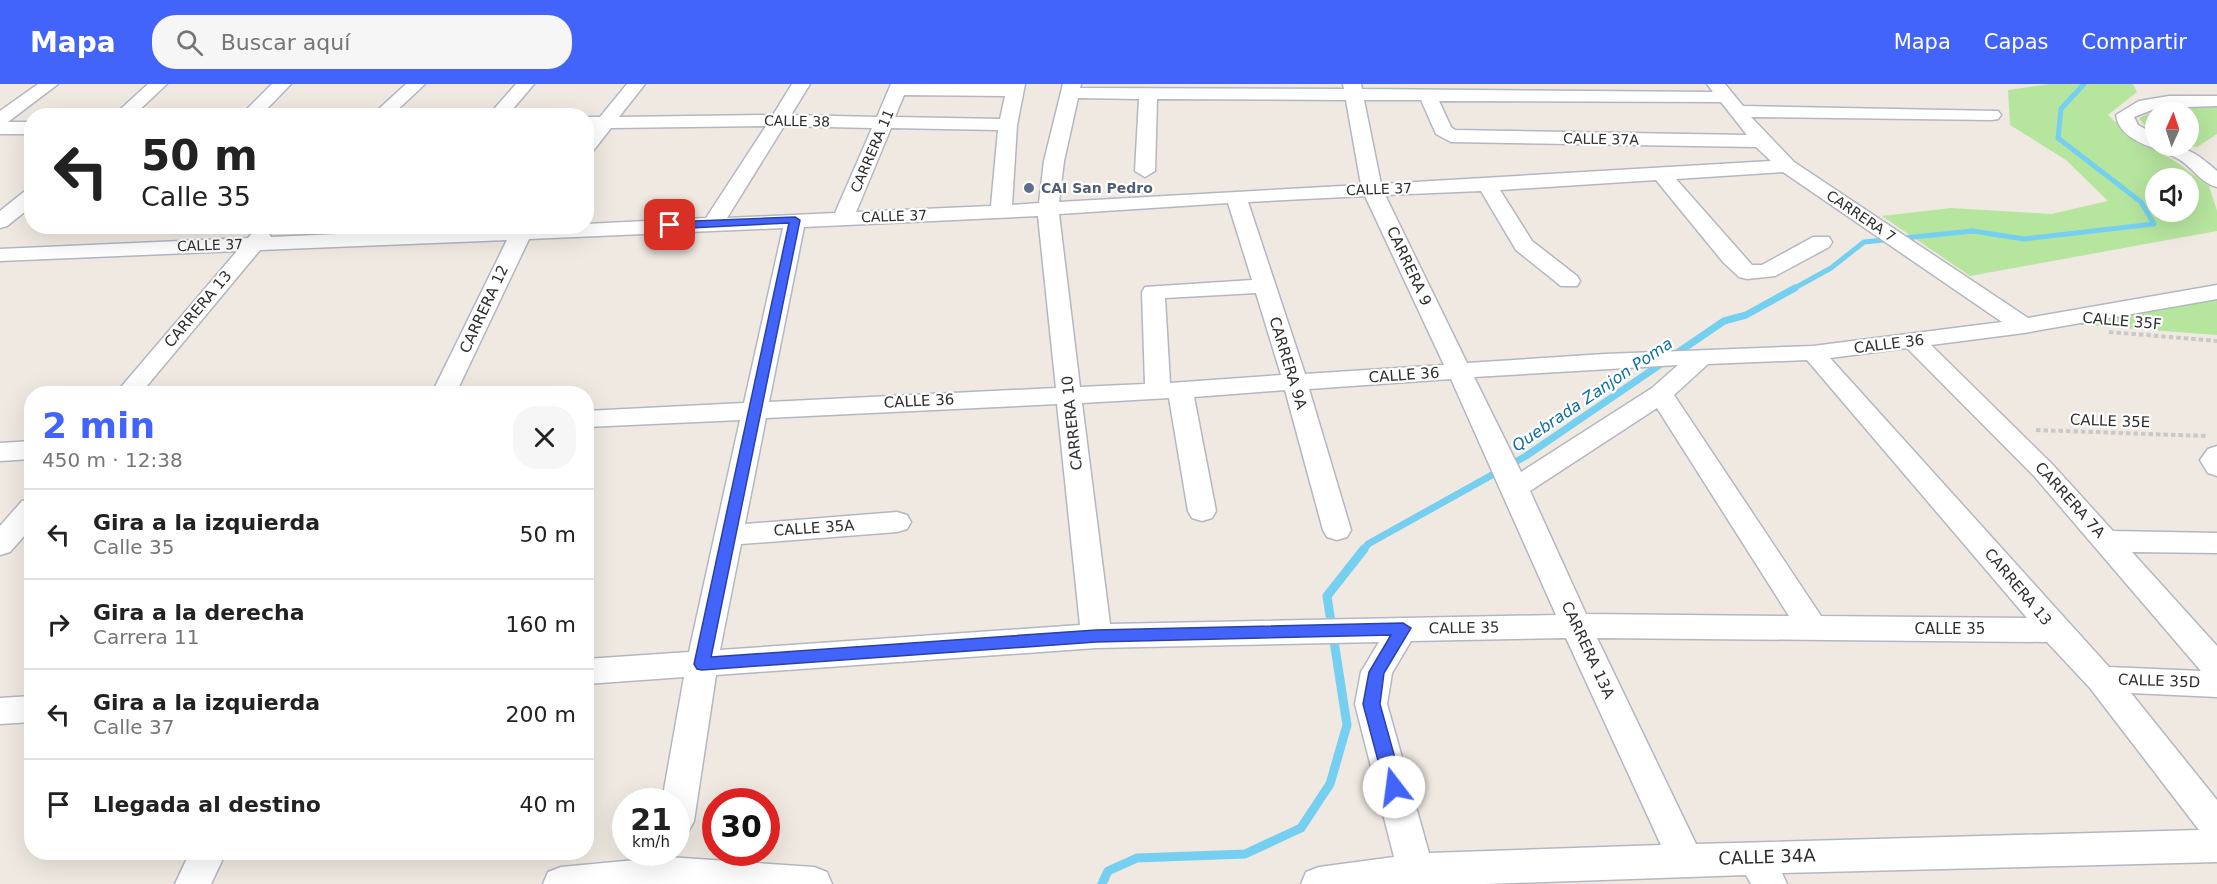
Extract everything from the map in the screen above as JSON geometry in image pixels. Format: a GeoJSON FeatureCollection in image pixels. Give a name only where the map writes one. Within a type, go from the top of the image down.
{"type":"FeatureCollection","features":[{"type":"Feature","properties":{"kind":"street"},"geometry":{"type":"LineString","coordinates":[[0,120],[49,84]]}},
{"type":"Feature","properties":{"kind":"street"},"geometry":{"type":"LineString","coordinates":[[131,108],[158,84]]}},
{"type":"Feature","properties":{"kind":"street"},"geometry":{"type":"LineString","coordinates":[[257,108],[282,84]]}},
{"type":"Feature","properties":{"kind":"street"},"geometry":{"type":"LineString","coordinates":[[389,108],[416,84]]}},
{"type":"Feature","properties":{"kind":"street"},"geometry":{"type":"LineString","coordinates":[[504,108],[525,84]]}},
{"type":"Feature","properties":{"kind":"street"},"geometry":{"type":"LineString","coordinates":[[594,137],[636,84]]}},
{"type":"Feature","properties":{"kind":"street"},"geometry":{"type":"LineString","coordinates":[[713,224],[801,84]]}},
{"type":"Feature","properties":{"kind":"street"},"geometry":{"type":"LineString","coordinates":[[2155,84],[2178,100]]}},
{"type":"Feature","properties":{"kind":"street"},"geometry":{"type":"LineString","coordinates":[[899,87],[1015,88],[1008,125],[1001,212]]}},
{"type":"Feature","properties":{"kind":"street","name":"CARRERA 11"},"geometry":{"type":"LineString","coordinates":[[843,218],[899,87]]}},
{"type":"Feature","properties":{"kind":"street"},"geometry":{"type":"LineString","coordinates":[[1072,88],[1148,94],[1353,90],[1428,96],[1582,90],[1992,115]]}},
{"type":"Feature","properties":{"kind":"street","name":"CARRERA 10"},"geometry":{"type":"LineString","coordinates":[[1072,88],[1054,161],[1048,210],[1096,636]]}},
{"type":"Feature","properties":{"kind":"street","name":"CARRERA 9"},"geometry":{"type":"LineString","coordinates":[[1353,90],[1372,189],[1490,441]]}},
{"type":"Feature","properties":{"kind":"street"},"geometry":{"type":"LineString","coordinates":[[1582,90],[1628,177]]}},
{"type":"Feature","properties":{"kind":"street"},"geometry":{"type":"LineString","coordinates":[[1145,171],[1148,94]]}},
{"type":"Feature","properties":{"kind":"street","name":"CALLE 37A"},"geometry":{"type":"LineString","coordinates":[[1428,96],[1443,130],[1451,136],[1761,141]]}},
{"type":"Feature","properties":{"kind":"street","name":"CARRERA 7"},"geometry":{"type":"LineString","coordinates":[[1727,98],[1761,141],[1787,166],[2024,326]]}},
{"type":"Feature","properties":{"kind":"street"},"geometry":{"type":"LineString","coordinates":[[2166,102],[2217,101]]}},
{"type":"Feature","properties":{"kind":"street"},"geometry":{"type":"LineString","coordinates":[[2145,106],[2125,116],[2125,121],[2130,127],[2145,136]]}},
{"type":"Feature","properties":{"kind":"street","name":"CALLE 38"},"geometry":{"type":"LineString","coordinates":[[594,123],[778,120],[1008,125]]}},
{"type":"Feature","properties":{"kind":"street"},"geometry":{"type":"LineString","coordinates":[[0,128],[24,128]]}},
{"type":"Feature","properties":{"kind":"street"},"geometry":{"type":"LineString","coordinates":[[2188,156],[2217,181]]}},
{"type":"Feature","properties":{"kind":"street","name":"CALLE 37"},"geometry":{"type":"LineString","coordinates":[[594,227],[1048,210],[1236,196],[1487,185],[1787,166]]}},
{"type":"Feature","properties":{"kind":"street"},"geometry":{"type":"LineString","coordinates":[[1661,174],[1731,257],[1747,272],[1767,271],[1821,242]]}},
{"type":"Feature","properties":{"kind":"street"},"geometry":{"type":"LineString","coordinates":[[1487,185],[1524,245],[1569,281]]}},
{"type":"Feature","properties":{"kind":"street","name":"CARRERA 9A"},"geometry":{"type":"LineString","coordinates":[[1236,196],[1295,382],[1337,531]]}},
{"type":"Feature","properties":{"kind":"street"},"geometry":{"type":"LineString","coordinates":[[0,222],[24,202]]}},
{"type":"Feature","properties":{"kind":"street"},"geometry":{"type":"LineString","coordinates":[[681,788],[702,664],[795,220]]}},
{"type":"Feature","properties":{"kind":"street"},"geometry":{"type":"LineString","coordinates":[[119,249],[133,234]]}},
{"type":"Feature","properties":{"kind":"street","name":"CARRERA 13"},"geometry":{"type":"LineString","coordinates":[[134,386],[262,234]]}},
{"type":"Feature","properties":{"kind":"street","name":"CALLE 37"},"geometry":{"type":"LineString","coordinates":[[0,255],[426,234]]}},
{"type":"Feature","properties":{"kind":"street","name":"CARRERA 12"},"geometry":{"type":"LineString","coordinates":[[447,386],[520,234]]}},
{"type":"Feature","properties":{"kind":"street"},"geometry":{"type":"LineString","coordinates":[[1202,511],[1169,390],[1153,292],[1263,286]]}},
{"type":"Feature","properties":{"kind":"street","name":"CALLE 36"},"geometry":{"type":"LineString","coordinates":[[594,419],[1169,390],[1605,361],[1813,353],[1914,342],[2024,326],[2217,292]]}},
{"type":"Feature","properties":{"kind":"street","name":"CARRERA 7A"},"geometry":{"type":"LineString","coordinates":[[1914,342],[2002,429],[2107,541],[2217,667]]}},
{"type":"Feature","properties":{"kind":"street","name":"CARRERA 13"},"geometry":{"type":"LineString","coordinates":[[1813,353],[2055,630],[2101,679],[2217,826]]}},
{"type":"Feature","properties":{"kind":"street"},"geometry":{"type":"LineString","coordinates":[[1512,482],[1661,394],[1689,359]]}},
{"type":"Feature","properties":{"kind":"street"},"geometry":{"type":"LineString","coordinates":[[1661,394],[1812,628]]}},
{"type":"Feature","properties":{"kind":"street","name":"CARRERA 13A"},"geometry":{"type":"LineString","coordinates":[[1490,441],[1512,482],[1576,626],[1686,860]]}},
{"type":"Feature","properties":{"kind":"street"},"geometry":{"type":"LineString","coordinates":[[0,452],[24,450]]}},
{"type":"Feature","properties":{"kind":"street"},"geometry":{"type":"LineString","coordinates":[[2217,455],[2213,460],[2217,467]]}},
{"type":"Feature","properties":{"kind":"street"},"geometry":{"type":"LineString","coordinates":[[0,545],[24,517]]}},
{"type":"Feature","properties":{"kind":"street","name":"CALLE 35A"},"geometry":{"type":"LineString","coordinates":[[730,535],[897,522]]}},
{"type":"Feature","properties":{"kind":"street"},"geometry":{"type":"LineString","coordinates":[[2107,541],[2217,543]]}},
{"type":"Feature","properties":{"kind":"street","name":"CALLE 35"},"geometry":{"type":"LineString","coordinates":[[594,671],[1096,636],[1576,626],[2055,630]]}},
{"type":"Feature","properties":{"kind":"street"},"geometry":{"type":"LineString","coordinates":[[1403,628],[1377,672],[1371,704],[1416,870]]}},
{"type":"Feature","properties":{"kind":"street","name":"CALLE 35D"},"geometry":{"type":"LineString","coordinates":[[2101,679],[2217,684]]}},
{"type":"Feature","properties":{"kind":"street"},"geometry":{"type":"LineString","coordinates":[[0,711],[24,710]]}},
{"type":"Feature","properties":{"kind":"street","name":"CALLE 34A"},"geometry":{"type":"LineString","coordinates":[[1319,884],[1416,870],[1686,860],[1762,871],[2217,846]]}},
{"type":"Feature","properties":{"kind":"street"},"geometry":{"type":"LineString","coordinates":[[193,884],[204,860]]}},
{"type":"Feature","properties":{"kind":"street"},"geometry":{"type":"LineString","coordinates":[[561,884],[654,866]]}},
{"type":"Feature","properties":{"kind":"street"},"geometry":{"type":"LineString","coordinates":[[690,866],[814,884]]}},
{"type":"Feature","properties":{"kind":"path","name":"CALLE 35F"},"geometry":{"type":"LineString","coordinates":[[2104,332],[2217,341]]}},
{"type":"Feature","properties":{"kind":"path","name":"CALLE 35E"},"geometry":{"type":"LineString","coordinates":[[2002,429],[2217,437]]}},
{"type":"Feature","properties":{"kind":"green space"},"geometry":{"type":"Polygon","coordinates":[[[2050,84],[2133,84],[2137,92],[2108,115],[2125,131],[2145,143],[2145,156],[2166,156],[2184,168],[2145,168],[2145,222],[2199,222],[2199,179],[2209,186],[2217,211],[2217,231],[1970,276],[1882,216],[1951,208],[2051,214],[2108,201],[2066,160],[2010,125],[2008,90],[2050,84]]]}},
{"type":"Feature","properties":{"kind":"green space"},"geometry":{"type":"Polygon","coordinates":[[[2199,107],[2217,107],[2217,134],[2199,146],[2199,107]]]}},
{"type":"Feature","properties":{"kind":"green space"},"geometry":{"type":"Polygon","coordinates":[[[2145,115],[2145,126],[2139,118],[2145,115]]]}},
{"type":"Feature","properties":{"kind":"green space"},"geometry":{"type":"Polygon","coordinates":[[[2217,300],[2217,335],[2071,324],[2217,300]]]}},
{"type":"Feature","properties":{"kind":"waterway","name":"Quebrada Zanjon Poma"},"geometry":{"type":"LineString","coordinates":[[1793,289],[1831,268],[1864,242],[1973,231],[2024,239],[2154,224],[2141,202],[2058,138],[2061,109],[2084,84]]}},
{"type":"Feature","properties":{"kind":"waterway","name":"Quebrada Zanjon Poma"},"geometry":{"type":"LineString","coordinates":[[1363,551],[1368,544],[1526,456],[1724,321],[1746,315],[1795,288]]}},
{"type":"Feature","properties":{"kind":"waterway","name":"Quebrada Zanjon Poma"},"geometry":{"type":"LineString","coordinates":[[1102,884],[1108,871],[1137,858],[1245,854],[1301,828],[1330,784],[1347,725],[1327,596],[1364,549]]}},
{"type":"Feature","properties":{"kind":"place","name":"CAI San Pedro"},"geometry":{"type":"Point","coordinates":[1029,188]}},
{"type":"Feature","properties":{"kind":"route"},"geometry":{"type":"LineString","coordinates":[[670,225],[795,220],[702,664],[1096,636],[1403,628],[1377,672],[1371,704],[1394,787]]}}]}
